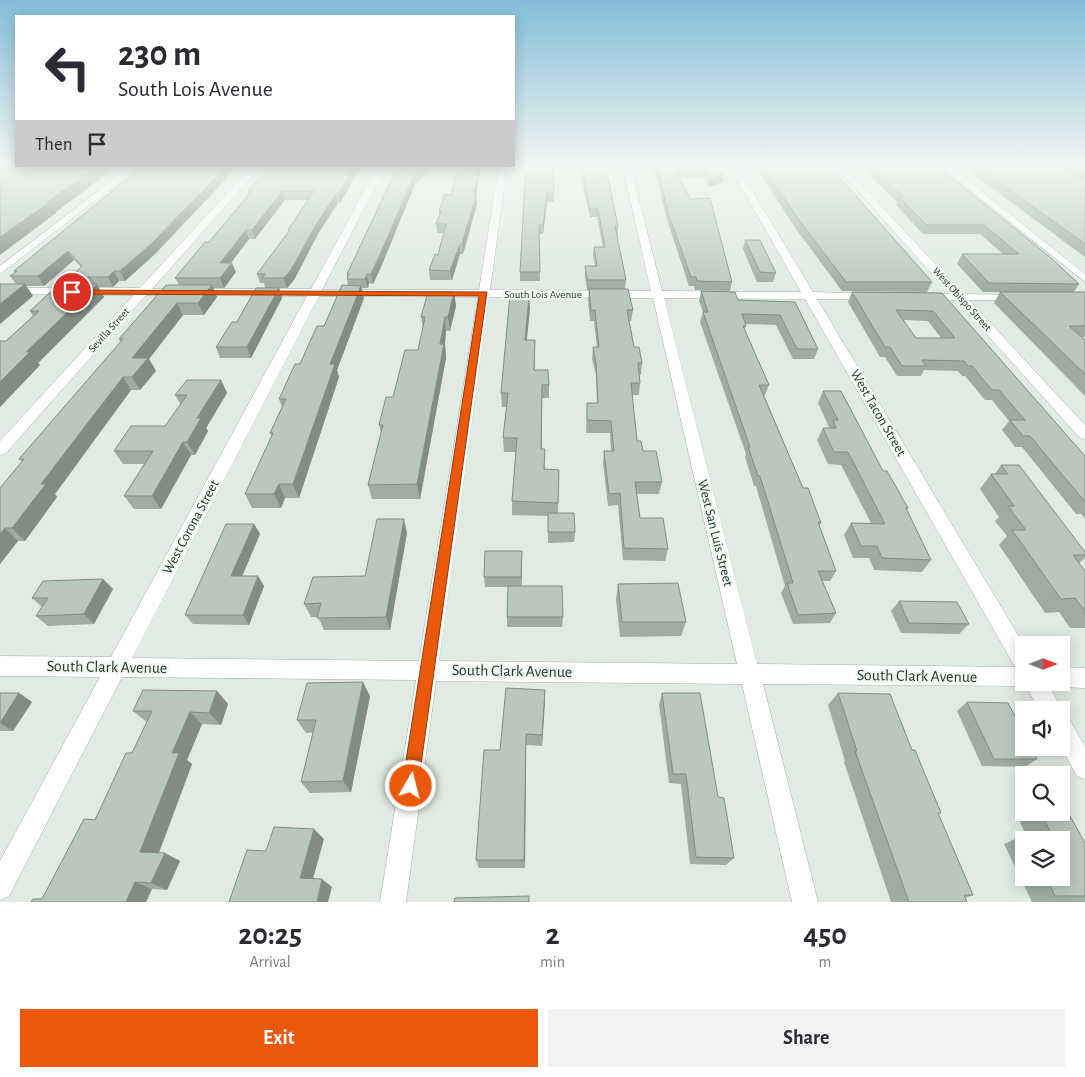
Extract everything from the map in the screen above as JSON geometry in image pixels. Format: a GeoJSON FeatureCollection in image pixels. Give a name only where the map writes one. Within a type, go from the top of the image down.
{"type":"FeatureCollection","features":[{"type":"Feature","properties":{"kind":"street"},"geometry":{"type":"LineString","coordinates":[[0,272],[85,206]]}},
{"type":"Feature","properties":{"kind":"street","name":"Sevilla Street"},"geometry":{"type":"LineString","coordinates":[[0,450],[221,206]]}},
{"type":"Feature","properties":{"kind":"street","name":"West Corona Street"},"geometry":{"type":"LineString","coordinates":[[0,887],[361,206]]}},
{"type":"Feature","properties":{"kind":"street"},"geometry":{"type":"LineString","coordinates":[[394,902],[497,206]]}},
{"type":"Feature","properties":{"kind":"street","name":"West San Luis Street"},"geometry":{"type":"LineString","coordinates":[[636,206],[805,902]]}},
{"type":"Feature","properties":{"kind":"street","name":"West Tacon Street"},"geometry":{"type":"LineString","coordinates":[[757,206],[1015,648]]}},
{"type":"Feature","properties":{"kind":"street","name":"West Obispo Street"},"geometry":{"type":"LineString","coordinates":[[877,206],[1085,434]]}},
{"type":"Feature","properties":{"kind":"street"},"geometry":{"type":"LineString","coordinates":[[994,206],[1085,279]]}},
{"type":"Feature","properties":{"kind":"street","name":"South Lois Avenue"},"geometry":{"type":"LineString","coordinates":[[0,291],[885,296]]}},
{"type":"Feature","properties":{"kind":"street"},"geometry":{"type":"LineString","coordinates":[[913,297],[1027,297]]}},
{"type":"Feature","properties":{"kind":"street","name":"South Clark Avenue"},"geometry":{"type":"LineString","coordinates":[[0,666],[1015,677]]}},
{"type":"Feature","properties":{"kind":"street"},"geometry":{"type":"LineString","coordinates":[[1070,677],[1085,678]]}},
{"type":"Feature","properties":{"kind":"street"},"geometry":{"type":"LineString","coordinates":[[1070,742],[1085,768]]}},
{"type":"Feature","properties":{"kind":"building"},"geometry":{"type":"Polygon","coordinates":[[[0,206],[44,206],[0,237],[0,206]]]}},
{"type":"Feature","properties":{"kind":"building"},"geometry":{"type":"Polygon","coordinates":[[[94,206],[188,206],[150,245],[120,271],[114,271],[108,277],[71,277],[82,266],[68,251],[38,276],[10,276],[17,271],[14,271],[94,206]]]}},
{"type":"Feature","properties":{"kind":"building"},"geometry":{"type":"Polygon","coordinates":[[[239,206],[270,206],[252,230],[246,230],[220,263],[232,263],[220,278],[175,278],[205,242],[209,242],[239,206]]]}},
{"type":"Feature","properties":{"kind":"building"},"geometry":{"type":"Polygon","coordinates":[[[304,206],[328,206],[291,270],[284,278],[262,278],[265,274],[257,274],[290,230],[288,230],[304,206]]]}},
{"type":"Feature","properties":{"kind":"building"},"geometry":{"type":"Polygon","coordinates":[[[379,206],[401,206],[371,274],[367,274],[365,279],[347,279],[349,274],[347,274],[379,206]]]}},
{"type":"Feature","properties":{"kind":"building"},"geometry":{"type":"Polygon","coordinates":[[[441,206],[473,206],[462,244],[460,244],[450,271],[429,270],[435,254],[438,255],[446,224],[436,224],[441,211],[439,211],[441,206]]]}},
{"type":"Feature","properties":{"kind":"building"},"geometry":{"type":"Polygon","coordinates":[[[524,206],[545,206],[543,225],[539,225],[540,272],[520,272],[524,206]]]}},
{"type":"Feature","properties":{"kind":"building"},"geometry":{"type":"Polygon","coordinates":[[[589,206],[614,206],[618,226],[615,226],[626,280],[587,280],[585,266],[597,266],[594,247],[605,247],[598,209],[590,209],[589,206]]]}},
{"type":"Feature","properties":{"kind":"building"},"geometry":{"type":"Polygon","coordinates":[[[667,206],[712,206],[732,282],[697,281],[696,277],[691,277],[667,206]]]}},
{"type":"Feature","properties":{"kind":"building"},"geometry":{"type":"Polygon","coordinates":[[[790,206],[865,206],[932,282],[846,282],[790,206]]]}},
{"type":"Feature","properties":{"kind":"building"},"geometry":{"type":"Polygon","coordinates":[[[908,206],[987,206],[1050,257],[1079,284],[989,283],[962,254],[1019,254],[984,225],[927,225],[908,206]]]}},
{"type":"Feature","properties":{"kind":"building"},"geometry":{"type":"Polygon","coordinates":[[[1032,206],[1085,206],[1085,244],[1032,206]]]}},
{"type":"Feature","properties":{"kind":"building"},"geometry":{"type":"Polygon","coordinates":[[[745,240],[760,240],[776,273],[760,272],[745,240]]]}},
{"type":"Feature","properties":{"kind":"building"},"geometry":{"type":"Polygon","coordinates":[[[0,284],[25,284],[0,304],[0,284]]]}},
{"type":"Feature","properties":{"kind":"building"},"geometry":{"type":"Polygon","coordinates":[[[59,284],[97,284],[26,352],[30,352],[0,382],[0,341],[6,341],[39,311],[30,311],[59,284]]]}},
{"type":"Feature","properties":{"kind":"building"},"geometry":{"type":"Polygon","coordinates":[[[166,285],[212,285],[198,303],[177,303],[132,358],[148,358],[132,377],[123,377],[41,484],[46,484],[12,528],[5,528],[0,534],[0,488],[24,459],[19,459],[123,339],[119,339],[166,285]]]}},
{"type":"Feature","properties":{"kind":"building"},"geometry":{"type":"Polygon","coordinates":[[[342,285],[361,286],[330,364],[335,364],[293,484],[279,484],[274,494],[245,494],[273,433],[270,433],[286,399],[279,399],[295,364],[300,364],[317,326],[324,326],[342,285]]]}},
{"type":"Feature","properties":{"kind":"building"},"geometry":{"type":"Polygon","coordinates":[[[256,288],[279,288],[247,347],[216,347],[232,322],[237,322],[256,288]]]}},
{"type":"Feature","properties":{"kind":"building"},"geometry":{"type":"Polygon","coordinates":[[[589,289],[628,289],[633,310],[627,310],[634,347],[639,347],[642,363],[638,363],[640,383],[631,383],[637,441],[641,441],[643,451],[656,451],[662,482],[635,482],[640,518],[663,518],[668,549],[624,548],[620,493],[609,494],[604,451],[614,451],[611,421],[587,420],[587,403],[598,403],[596,363],[593,347],[599,347],[595,310],[591,310],[589,289]]]}},
{"type":"Feature","properties":{"kind":"building"},"geometry":{"type":"Polygon","coordinates":[[[701,291],[735,292],[738,300],[795,302],[818,349],[797,349],[780,315],[742,314],[746,326],[743,326],[769,385],[759,385],[803,488],[808,488],[821,523],[818,522],[836,571],[818,571],[836,613],[798,615],[787,583],[793,583],[760,476],[758,476],[748,447],[750,447],[703,312],[708,312],[701,291]]]}},
{"type":"Feature","properties":{"kind":"building"},"geometry":{"type":"Polygon","coordinates":[[[428,292],[454,292],[448,317],[445,317],[440,344],[444,344],[417,484],[368,485],[383,425],[379,425],[386,397],[393,397],[405,350],[418,350],[425,317],[421,317],[428,292]]]}},
{"type":"Feature","properties":{"kind":"building"},"geometry":{"type":"Polygon","coordinates":[[[852,292],[942,293],[1085,456],[1085,502],[1030,436],[1023,436],[1010,420],[1025,420],[999,390],[992,390],[972,366],[968,366],[964,361],[922,360],[926,366],[902,366],[890,347],[885,347],[852,292]],[[896,310],[916,338],[955,338],[933,311],[896,310]]]}},
{"type":"Feature","properties":{"kind":"building"},"geometry":{"type":"Polygon","coordinates":[[[1000,292],[1085,292],[1085,326],[1069,326],[1085,340],[1085,374],[1000,292]]]}},
{"type":"Feature","properties":{"kind":"building"},"geometry":{"type":"Polygon","coordinates":[[[510,295],[529,296],[525,340],[535,340],[534,370],[548,370],[549,385],[542,385],[541,449],[545,449],[544,469],[559,470],[558,503],[512,501],[517,438],[503,438],[508,393],[501,393],[510,295]]]}},
{"type":"Feature","properties":{"kind":"building"},"geometry":{"type":"Polygon","coordinates":[[[187,380],[221,380],[197,418],[201,418],[187,442],[183,442],[152,496],[124,496],[153,451],[114,451],[131,426],[165,426],[187,395],[175,395],[187,380]]]}},
{"type":"Feature","properties":{"kind":"building"},"geometry":{"type":"Polygon","coordinates":[[[823,391],[841,391],[883,471],[887,471],[908,508],[906,508],[931,560],[882,558],[877,546],[861,546],[851,523],[885,524],[848,452],[834,452],[823,428],[836,428],[833,420],[838,420],[823,391]]]}},
{"type":"Feature","properties":{"kind":"building"},"geometry":{"type":"Polygon","coordinates":[[[1001,465],[1019,465],[1085,552],[1085,555],[1073,555],[1085,571],[1085,611],[1075,598],[1061,599],[1012,530],[1026,530],[1008,506],[1014,506],[991,474],[1008,474],[1001,465]]]}},
{"type":"Feature","properties":{"kind":"building"},"geometry":{"type":"Polygon","coordinates":[[[548,513],[574,513],[575,532],[548,532],[548,513]]]}},
{"type":"Feature","properties":{"kind":"building"},"geometry":{"type":"Polygon","coordinates":[[[377,519],[404,519],[386,617],[317,618],[321,603],[304,604],[313,577],[365,576],[377,519]]]}},
{"type":"Feature","properties":{"kind":"building"},"geometry":{"type":"Polygon","coordinates":[[[226,524],[254,524],[231,576],[258,576],[243,615],[185,615],[226,524]]]}},
{"type":"Feature","properties":{"kind":"building"},"geometry":{"type":"Polygon","coordinates":[[[485,551],[522,551],[521,577],[484,577],[485,551]]]}},
{"type":"Feature","properties":{"kind":"building"},"geometry":{"type":"Polygon","coordinates":[[[103,579],[84,614],[36,616],[48,598],[32,598],[43,581],[103,579]]]}},
{"type":"Feature","properties":{"kind":"building"},"geometry":{"type":"Polygon","coordinates":[[[678,583],[686,622],[622,622],[618,584],[678,583]]]}},
{"type":"Feature","properties":{"kind":"building"},"geometry":{"type":"Polygon","coordinates":[[[508,586],[562,586],[563,617],[507,617],[508,586]]]}},
{"type":"Feature","properties":{"kind":"building"},"geometry":{"type":"Polygon","coordinates":[[[899,601],[957,602],[969,624],[909,623],[899,601]]]}},
{"type":"Feature","properties":{"kind":"building"},"geometry":{"type":"Polygon","coordinates":[[[363,682],[343,781],[301,782],[316,720],[297,720],[307,683],[363,682]]]}},
{"type":"Feature","properties":{"kind":"building"},"geometry":{"type":"Polygon","coordinates":[[[506,688],[545,690],[542,735],[526,734],[524,860],[476,860],[484,750],[500,750],[506,688]]]}},
{"type":"Feature","properties":{"kind":"building"},"geometry":{"type":"Polygon","coordinates":[[[143,690],[217,691],[209,713],[190,712],[172,753],[179,753],[140,852],[165,853],[151,883],[135,882],[126,902],[31,902],[33,899],[42,899],[84,819],[95,820],[126,753],[132,753],[152,711],[133,711],[143,690]]]}},
{"type":"Feature","properties":{"kind":"building"},"geometry":{"type":"Polygon","coordinates":[[[0,693],[19,693],[0,723],[0,693]]]}},
{"type":"Feature","properties":{"kind":"building"},"geometry":{"type":"Polygon","coordinates":[[[662,693],[700,693],[718,797],[724,798],[734,858],[696,857],[686,774],[673,774],[662,693]]]}},
{"type":"Feature","properties":{"kind":"building"},"geometry":{"type":"Polygon","coordinates":[[[838,693],[890,694],[912,750],[915,750],[941,813],[938,813],[973,895],[964,895],[967,902],[909,902],[855,751],[857,751],[838,693]]]}},
{"type":"Feature","properties":{"kind":"building"},"geometry":{"type":"Polygon","coordinates":[[[967,702],[1008,703],[1015,716],[1015,756],[1035,756],[1037,759],[994,759],[967,702]]]}},
{"type":"Feature","properties":{"kind":"building"},"geometry":{"type":"Polygon","coordinates":[[[1070,816],[1085,843],[1085,896],[1055,896],[1050,886],[1070,886],[1070,831],[1050,831],[1045,821],[1070,821],[1070,816]]]}},
{"type":"Feature","properties":{"kind":"building"},"geometry":{"type":"Polygon","coordinates":[[[274,827],[314,829],[300,878],[322,879],[317,902],[229,902],[247,850],[266,851],[274,827]]]}},
{"type":"Feature","properties":{"kind":"building"},"geometry":{"type":"Polygon","coordinates":[[[529,896],[529,902],[454,902],[455,898],[529,896]]]}},
{"type":"Feature","properties":{"kind":"route"},"geometry":{"type":"LineString","coordinates":[[72,292],[484,294],[411,786]]}}]}
